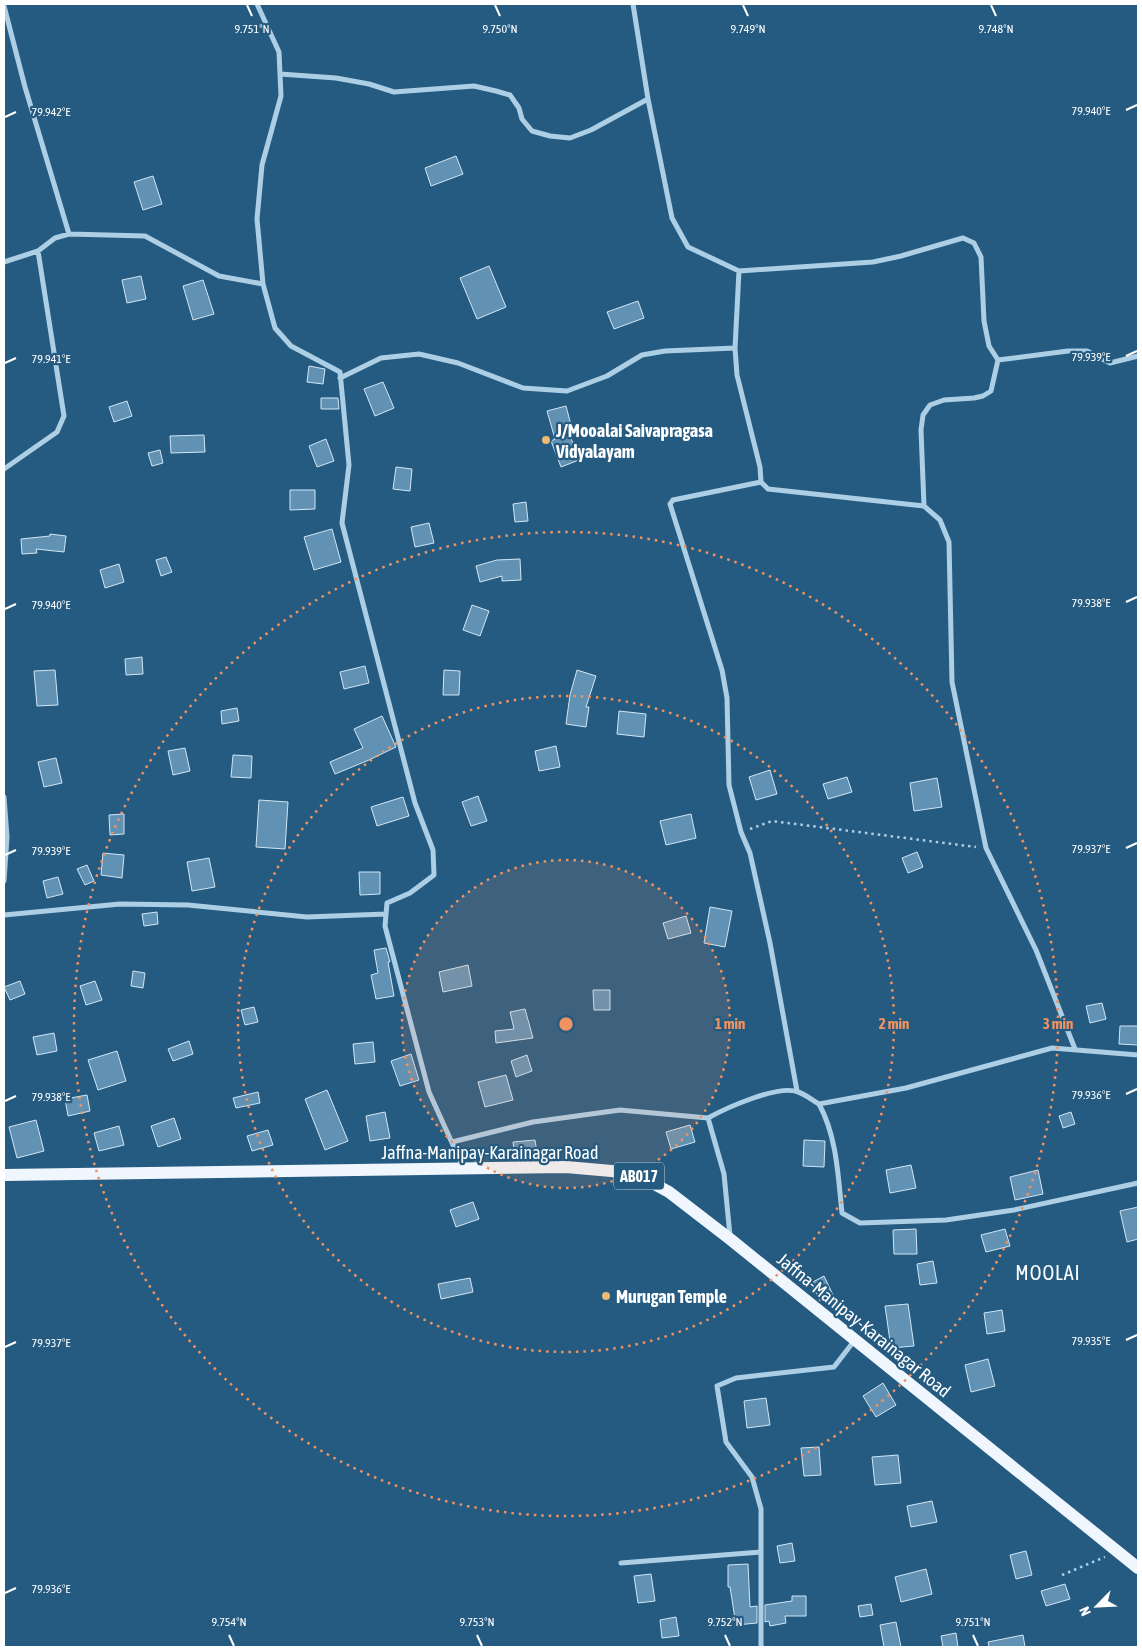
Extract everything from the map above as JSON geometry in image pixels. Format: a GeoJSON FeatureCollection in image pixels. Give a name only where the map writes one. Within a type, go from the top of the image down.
{"type":"FeatureCollection","features":[{"type":"Feature","properties":{"kind":"main road","name":"Jaffna-Manipay-Karainagar Road"},"geometry":{"type":"LineString","coordinates":[[4,1175],[566,1167],[634,1173],[668,1192],[730,1239],[1138,1568]]}},
{"type":"Feature","properties":{"kind":"street"},"geometry":{"type":"LineString","coordinates":[[257,4],[279,52],[281,96],[262,165],[257,219],[263,284],[276,328],[291,346],[340,372],[349,466],[342,523],[415,803],[433,850],[434,874],[410,893],[387,903],[385,926],[429,1092],[463,1168]]}},
{"type":"Feature","properties":{"kind":"street"},"geometry":{"type":"LineString","coordinates":[[633,4],[648,98],[672,218],[688,247],[740,271],[873,262],[963,238],[974,243],[981,257],[984,321],[989,346],[998,360],[991,391],[983,396],[974,398],[944,400],[930,405],[923,415],[921,430],[924,506]]}},
{"type":"Feature","properties":{"kind":"street"},"geometry":{"type":"LineString","coordinates":[[4,6],[24,87],[69,234]]}},
{"type":"Feature","properties":{"kind":"street"},"geometry":{"type":"LineString","coordinates":[[280,74],[336,78],[369,84],[394,92],[474,86],[510,95],[519,108],[522,119],[532,131],[550,136],[570,138],[591,130],[648,98]]}},
{"type":"Feature","properties":{"kind":"street"},"geometry":{"type":"LineString","coordinates":[[4,262],[38,252],[55,238],[69,234],[145,236],[220,276],[263,284]]}},
{"type":"Feature","properties":{"kind":"street"},"geometry":{"type":"LineString","coordinates":[[4,470],[56,432],[64,416],[38,252]]}},
{"type":"Feature","properties":{"kind":"street"},"geometry":{"type":"LineString","coordinates":[[740,271],[735,348],[737,375],[760,466],[761,482],[768,489],[924,506],[940,520],[949,542],[952,682],[986,848],[1036,950],[1075,1049]]}},
{"type":"Feature","properties":{"kind":"street"},"geometry":{"type":"LineString","coordinates":[[340,378],[380,358],[419,354],[458,363],[523,388],[567,391],[607,376],[642,356],[665,351],[735,348]]}},
{"type":"Feature","properties":{"kind":"street"},"geometry":{"type":"LineString","coordinates":[[998,360],[1068,351],[1087,351],[1110,363],[1138,356]]}},
{"type":"Feature","properties":{"kind":"street"},"geometry":{"type":"LineString","coordinates":[[761,482],[673,500],[670,504],[722,670],[727,698],[729,785],[741,832],[750,854],[770,943],[797,1091]]}},
{"type":"Feature","properties":{"kind":"street"},"geometry":{"type":"LineString","coordinates":[[4,797],[7,837],[4,881]]}},
{"type":"Feature","properties":{"kind":"street"},"geometry":{"type":"LineString","coordinates":[[4,915],[120,904],[188,905],[307,917],[386,914]]}},
{"type":"Feature","properties":{"kind":"street"},"geometry":{"type":"LineString","coordinates":[[819,1104],[906,1088],[1052,1048],[1138,1055]]}},
{"type":"Feature","properties":{"kind":"street"},"geometry":{"type":"LineString","coordinates":[[452,1142],[533,1122],[620,1110],[708,1118],[730,1106],[778,1091],[797,1091],[819,1104],[826,1117],[834,1144],[842,1213],[860,1223],[946,1220],[1014,1210],[1138,1183]]}},
{"type":"Feature","properties":{"kind":"street"},"geometry":{"type":"LineString","coordinates":[[708,1118],[724,1174],[730,1239]]}},
{"type":"Feature","properties":{"kind":"street"},"geometry":{"type":"LineString","coordinates":[[761,1647],[761,1509],[752,1477],[726,1442],[717,1386],[736,1378],[834,1367],[855,1340]]}},
{"type":"Feature","properties":{"kind":"street"},"geometry":{"type":"LineString","coordinates":[[621,1563],[761,1552]]}},
{"type":"Feature","properties":{"kind":"path"},"geometry":{"type":"LineString","coordinates":[[741,832],[772,821],[986,848]]}},
{"type":"Feature","properties":{"kind":"path"},"geometry":{"type":"LineString","coordinates":[[1062,1574],[1118,1551]]}},
{"type":"Feature","properties":{"kind":"building"},"geometry":{"type":"Polygon","coordinates":[[[456,156],[463,174],[431,186],[425,168],[456,156]]]}},
{"type":"Feature","properties":{"kind":"building"},"geometry":{"type":"Polygon","coordinates":[[[153,176],[162,204],[143,210],[134,182],[153,176]]]}},
{"type":"Feature","properties":{"kind":"building"},"geometry":{"type":"Polygon","coordinates":[[[489,266],[506,307],[477,319],[460,278],[489,266]]]}},
{"type":"Feature","properties":{"kind":"building"},"geometry":{"type":"Polygon","coordinates":[[[141,276],[146,299],[127,303],[122,280],[141,276]]]}},
{"type":"Feature","properties":{"kind":"building"},"geometry":{"type":"Polygon","coordinates":[[[203,280],[214,314],[193,320],[183,286],[203,280]]]}},
{"type":"Feature","properties":{"kind":"building"},"geometry":{"type":"Polygon","coordinates":[[[638,301],[644,318],[614,329],[607,312],[638,301]]]}},
{"type":"Feature","properties":{"kind":"building"},"geometry":{"type":"Polygon","coordinates":[[[309,366],[325,369],[323,384],[307,382],[309,366]]]}},
{"type":"Feature","properties":{"kind":"building"},"geometry":{"type":"Polygon","coordinates":[[[383,382],[394,408],[375,416],[364,389],[383,382]]]}},
{"type":"Feature","properties":{"kind":"building"},"geometry":{"type":"Polygon","coordinates":[[[321,398],[338,398],[339,409],[321,409],[321,398]]]}},
{"type":"Feature","properties":{"kind":"building"},"geometry":{"type":"Polygon","coordinates":[[[127,401],[132,416],[114,422],[109,407],[127,401]]]}},
{"type":"Feature","properties":{"kind":"building"},"geometry":{"type":"Polygon","coordinates":[[[566,406],[572,429],[568,430],[579,460],[561,467],[551,441],[555,439],[547,411],[566,406]]]}},
{"type":"Feature","properties":{"kind":"building"},"geometry":{"type":"Polygon","coordinates":[[[204,435],[205,452],[171,453],[170,436],[204,435]]]}},
{"type":"Feature","properties":{"kind":"building"},"geometry":{"type":"Polygon","coordinates":[[[326,439],[334,461],[317,467],[309,446],[326,439]]]}},
{"type":"Feature","properties":{"kind":"building"},"geometry":{"type":"Polygon","coordinates":[[[160,450],[163,463],[152,466],[148,453],[160,450]]]}},
{"type":"Feature","properties":{"kind":"building"},"geometry":{"type":"Polygon","coordinates":[[[396,467],[412,469],[410,491],[393,489],[396,467]]]}},
{"type":"Feature","properties":{"kind":"building"},"geometry":{"type":"Polygon","coordinates":[[[290,490],[315,490],[315,509],[290,510],[290,490]]]}},
{"type":"Feature","properties":{"kind":"building"},"geometry":{"type":"Polygon","coordinates":[[[526,502],[528,521],[515,522],[513,504],[526,502]]]}},
{"type":"Feature","properties":{"kind":"building"},"geometry":{"type":"Polygon","coordinates":[[[429,523],[434,543],[415,547],[411,527],[429,523]]]}},
{"type":"Feature","properties":{"kind":"building"},"geometry":{"type":"Polygon","coordinates":[[[332,529],[341,562],[314,570],[304,537],[332,529]]]}},
{"type":"Feature","properties":{"kind":"building"},"geometry":{"type":"Polygon","coordinates":[[[50,534],[66,536],[64,552],[36,549],[37,553],[22,554],[21,539],[50,536],[50,534]]]}},
{"type":"Feature","properties":{"kind":"building"},"geometry":{"type":"Polygon","coordinates":[[[166,557],[172,572],[161,576],[156,560],[166,557]]]}},
{"type":"Feature","properties":{"kind":"building"},"geometry":{"type":"Polygon","coordinates":[[[520,559],[521,580],[502,581],[502,576],[480,582],[476,566],[497,560],[520,559]]]}},
{"type":"Feature","properties":{"kind":"building"},"geometry":{"type":"Polygon","coordinates":[[[119,564],[124,582],[105,588],[100,570],[119,564]]]}},
{"type":"Feature","properties":{"kind":"building"},"geometry":{"type":"Polygon","coordinates":[[[472,605],[489,611],[480,636],[463,630],[472,605]]]}},
{"type":"Feature","properties":{"kind":"building"},"geometry":{"type":"Polygon","coordinates":[[[142,657],[143,674],[126,675],[125,659],[142,657]]]}},
{"type":"Feature","properties":{"kind":"building"},"geometry":{"type":"Polygon","coordinates":[[[365,666],[369,683],[344,689],[340,672],[365,666]]]}},
{"type":"Feature","properties":{"kind":"building"},"geometry":{"type":"Polygon","coordinates":[[[55,670],[58,705],[37,706],[34,671],[55,670]]]}},
{"type":"Feature","properties":{"kind":"building"},"geometry":{"type":"Polygon","coordinates":[[[444,670],[460,671],[459,695],[443,695],[444,670]]]}},
{"type":"Feature","properties":{"kind":"building"},"geometry":{"type":"Polygon","coordinates":[[[577,670],[596,676],[586,707],[589,707],[586,727],[566,724],[570,695],[577,670]]]}},
{"type":"Feature","properties":{"kind":"building"},"geometry":{"type":"Polygon","coordinates":[[[237,708],[239,721],[222,724],[221,711],[237,708]]]}},
{"type":"Feature","properties":{"kind":"building"},"geometry":{"type":"Polygon","coordinates":[[[619,711],[646,714],[644,737],[617,734],[619,711]]]}},
{"type":"Feature","properties":{"kind":"building"},"geometry":{"type":"Polygon","coordinates":[[[382,716],[396,747],[335,774],[330,762],[363,748],[354,729],[382,716]]]}},
{"type":"Feature","properties":{"kind":"building"},"geometry":{"type":"Polygon","coordinates":[[[556,746],[560,767],[539,771],[535,751],[556,746]]]}},
{"type":"Feature","properties":{"kind":"building"},"geometry":{"type":"Polygon","coordinates":[[[185,748],[190,771],[173,775],[168,751],[185,748]]]}},
{"type":"Feature","properties":{"kind":"building"},"geometry":{"type":"Polygon","coordinates":[[[233,755],[252,756],[251,778],[231,777],[233,755]]]}},
{"type":"Feature","properties":{"kind":"building"},"geometry":{"type":"Polygon","coordinates":[[[56,758],[62,783],[44,787],[38,762],[56,758]]]}},
{"type":"Feature","properties":{"kind":"building"},"geometry":{"type":"Polygon","coordinates":[[[770,770],[777,794],[756,800],[749,777],[770,770]]]}},
{"type":"Feature","properties":{"kind":"building"},"geometry":{"type":"Polygon","coordinates":[[[847,777],[852,792],[828,799],[823,784],[847,777]]]}},
{"type":"Feature","properties":{"kind":"building"},"geometry":{"type":"Polygon","coordinates":[[[937,778],[942,807],[914,811],[910,783],[937,778]]]}},
{"type":"Feature","properties":{"kind":"building"},"geometry":{"type":"Polygon","coordinates":[[[478,796],[487,821],[471,826],[462,802],[478,796]]]}},
{"type":"Feature","properties":{"kind":"building"},"geometry":{"type":"Polygon","coordinates":[[[403,797],[409,816],[377,826],[371,807],[403,797]]]}},
{"type":"Feature","properties":{"kind":"building"},"geometry":{"type":"Polygon","coordinates":[[[259,800],[288,802],[285,849],[256,847],[259,800]]]}},
{"type":"Feature","properties":{"kind":"building"},"geometry":{"type":"Polygon","coordinates":[[[124,814],[124,834],[110,835],[109,815],[124,814]]]}},
{"type":"Feature","properties":{"kind":"building"},"geometry":{"type":"Polygon","coordinates":[[[691,814],[696,838],[666,845],[660,821],[691,814]]]}},
{"type":"Feature","properties":{"kind":"building"},"geometry":{"type":"Polygon","coordinates":[[[917,852],[923,867],[908,873],[902,858],[917,852]]]}},
{"type":"Feature","properties":{"kind":"building"},"geometry":{"type":"Polygon","coordinates":[[[103,853],[124,855],[122,878],[101,875],[103,853]]]}},
{"type":"Feature","properties":{"kind":"building"},"geometry":{"type":"Polygon","coordinates":[[[209,858],[215,887],[192,891],[187,862],[209,858]]]}},
{"type":"Feature","properties":{"kind":"building"},"geometry":{"type":"Polygon","coordinates":[[[87,865],[94,881],[85,885],[77,869],[87,865]]]}},
{"type":"Feature","properties":{"kind":"building"},"geometry":{"type":"Polygon","coordinates":[[[359,872],[380,872],[380,894],[360,895],[359,872]]]}},
{"type":"Feature","properties":{"kind":"building"},"geometry":{"type":"Polygon","coordinates":[[[58,877],[63,894],[47,898],[43,881],[58,877]]]}},
{"type":"Feature","properties":{"kind":"building"},"geometry":{"type":"Polygon","coordinates":[[[710,907],[732,911],[725,947],[704,943],[710,907]]]}},
{"type":"Feature","properties":{"kind":"building"},"geometry":{"type":"Polygon","coordinates":[[[157,912],[158,924],[144,926],[142,914],[157,912]]]}},
{"type":"Feature","properties":{"kind":"building"},"geometry":{"type":"Polygon","coordinates":[[[686,916],[691,933],[668,939],[663,923],[686,916]]]}},
{"type":"Feature","properties":{"kind":"building"},"geometry":{"type":"Polygon","coordinates":[[[386,948],[390,962],[388,962],[394,996],[376,999],[371,975],[378,973],[374,950],[386,948]]]}},
{"type":"Feature","properties":{"kind":"building"},"geometry":{"type":"Polygon","coordinates":[[[468,965],[472,986],[443,992],[439,972],[468,965]]]}},
{"type":"Feature","properties":{"kind":"building"},"geometry":{"type":"Polygon","coordinates":[[[133,971],[145,973],[143,988],[131,986],[133,971]]]}},
{"type":"Feature","properties":{"kind":"building"},"geometry":{"type":"Polygon","coordinates":[[[20,981],[25,994],[10,1000],[4,987],[20,981]]]}},
{"type":"Feature","properties":{"kind":"building"},"geometry":{"type":"Polygon","coordinates":[[[95,981],[102,1000],[86,1005],[80,986],[95,981]]]}},
{"type":"Feature","properties":{"kind":"building"},"geometry":{"type":"Polygon","coordinates":[[[593,990],[610,990],[610,1010],[594,1010],[593,990]]]}},
{"type":"Feature","properties":{"kind":"building"},"geometry":{"type":"Polygon","coordinates":[[[1102,1003],[1106,1019],[1090,1023],[1086,1006],[1102,1003]]]}},
{"type":"Feature","properties":{"kind":"building"},"geometry":{"type":"Polygon","coordinates":[[[254,1007],[258,1022],[245,1025],[241,1010],[254,1007]]]}},
{"type":"Feature","properties":{"kind":"building"},"geometry":{"type":"Polygon","coordinates":[[[525,1009],[533,1038],[496,1043],[495,1031],[514,1029],[510,1012],[525,1009]]]}},
{"type":"Feature","properties":{"kind":"building"},"geometry":{"type":"Polygon","coordinates":[[[1120,1026],[1138,1026],[1138,1045],[1119,1044],[1120,1026]]]}},
{"type":"Feature","properties":{"kind":"building"},"geometry":{"type":"Polygon","coordinates":[[[54,1033],[57,1051],[37,1055],[33,1037],[54,1033]]]}},
{"type":"Feature","properties":{"kind":"building"},"geometry":{"type":"Polygon","coordinates":[[[189,1041],[193,1054],[173,1061],[168,1049],[189,1041]]]}},
{"type":"Feature","properties":{"kind":"building"},"geometry":{"type":"Polygon","coordinates":[[[373,1042],[375,1062],[355,1064],[353,1044],[373,1042]]]}},
{"type":"Feature","properties":{"kind":"building"},"geometry":{"type":"Polygon","coordinates":[[[117,1051],[126,1081],[98,1090],[88,1060],[117,1051]]]}},
{"type":"Feature","properties":{"kind":"building"},"geometry":{"type":"Polygon","coordinates":[[[411,1054],[419,1080],[400,1086],[391,1061],[411,1054]]]}},
{"type":"Feature","properties":{"kind":"building"},"geometry":{"type":"Polygon","coordinates":[[[527,1055],[532,1071],[516,1077],[511,1061],[527,1055]]]}},
{"type":"Feature","properties":{"kind":"building"},"geometry":{"type":"Polygon","coordinates":[[[506,1075],[513,1100],[485,1107],[478,1082],[506,1075]]]}},
{"type":"Feature","properties":{"kind":"building"},"geometry":{"type":"Polygon","coordinates":[[[327,1090],[348,1141],[325,1150],[305,1099],[327,1090]]]}},
{"type":"Feature","properties":{"kind":"building"},"geometry":{"type":"Polygon","coordinates":[[[258,1092],[260,1103],[236,1108],[233,1098],[258,1092]]]}},
{"type":"Feature","properties":{"kind":"building"},"geometry":{"type":"Polygon","coordinates":[[[87,1095],[90,1111],[68,1116],[65,1099],[87,1095]]]}},
{"type":"Feature","properties":{"kind":"building"},"geometry":{"type":"Polygon","coordinates":[[[385,1112],[390,1138],[370,1141],[366,1116],[385,1112]]]}},
{"type":"Feature","properties":{"kind":"building"},"geometry":{"type":"Polygon","coordinates":[[[1071,1112],[1075,1124],[1063,1128],[1059,1116],[1071,1112]]]}},
{"type":"Feature","properties":{"kind":"building"},"geometry":{"type":"Polygon","coordinates":[[[174,1118],[181,1139],[158,1147],[151,1126],[174,1118]]]}},
{"type":"Feature","properties":{"kind":"building"},"geometry":{"type":"Polygon","coordinates":[[[36,1120],[44,1151],[17,1158],[9,1127],[36,1120]]]}},
{"type":"Feature","properties":{"kind":"building"},"geometry":{"type":"Polygon","coordinates":[[[690,1125],[695,1142],[671,1149],[666,1132],[690,1125]]]}},
{"type":"Feature","properties":{"kind":"building"},"geometry":{"type":"Polygon","coordinates":[[[119,1126],[124,1145],[99,1151],[94,1133],[119,1126]]]}},
{"type":"Feature","properties":{"kind":"building"},"geometry":{"type":"Polygon","coordinates":[[[268,1130],[273,1145],[252,1151],[247,1136],[268,1130]]]}},
{"type":"Feature","properties":{"kind":"building"},"geometry":{"type":"Polygon","coordinates":[[[535,1140],[538,1159],[515,1160],[513,1142],[535,1140]]]}},
{"type":"Feature","properties":{"kind":"building"},"geometry":{"type":"Polygon","coordinates":[[[804,1140],[825,1141],[824,1167],[803,1166],[804,1140]]]}},
{"type":"Feature","properties":{"kind":"building"},"geometry":{"type":"Polygon","coordinates":[[[911,1165],[916,1188],[890,1193],[886,1170],[911,1165]]]}},
{"type":"Feature","properties":{"kind":"building"},"geometry":{"type":"Polygon","coordinates":[[[1038,1170],[1043,1194],[1015,1200],[1010,1177],[1038,1170]]]}},
{"type":"Feature","properties":{"kind":"building"},"geometry":{"type":"Polygon","coordinates":[[[473,1202],[479,1219],[456,1227],[450,1210],[473,1202]]]}},
{"type":"Feature","properties":{"kind":"building"},"geometry":{"type":"Polygon","coordinates":[[[1138,1207],[1138,1239],[1127,1242],[1120,1211],[1138,1207]]]}},
{"type":"Feature","properties":{"kind":"building"},"geometry":{"type":"Polygon","coordinates":[[[916,1229],[917,1254],[894,1254],[893,1230],[916,1229]]]}},
{"type":"Feature","properties":{"kind":"building"},"geometry":{"type":"Polygon","coordinates":[[[1005,1229],[1010,1246],[986,1252],[981,1235],[1005,1229]]]}},
{"type":"Feature","properties":{"kind":"building"},"geometry":{"type":"Polygon","coordinates":[[[933,1261],[937,1283],[920,1285],[917,1264],[933,1261]]]}},
{"type":"Feature","properties":{"kind":"building"},"geometry":{"type":"Polygon","coordinates":[[[824,1276],[833,1295],[820,1301],[811,1283],[824,1276]]]}},
{"type":"Feature","properties":{"kind":"building"},"geometry":{"type":"Polygon","coordinates":[[[470,1278],[473,1292],[441,1299],[438,1284],[470,1278]]]}},
{"type":"Feature","properties":{"kind":"building"},"geometry":{"type":"Polygon","coordinates":[[[908,1304],[914,1346],[891,1348],[885,1306],[908,1304]]]}},
{"type":"Feature","properties":{"kind":"building"},"geometry":{"type":"Polygon","coordinates":[[[1002,1310],[1005,1331],[987,1334],[984,1313],[1002,1310]]]}},
{"type":"Feature","properties":{"kind":"building"},"geometry":{"type":"Polygon","coordinates":[[[988,1359],[995,1386],[971,1392],[965,1365],[988,1359]]]}},
{"type":"Feature","properties":{"kind":"building"},"geometry":{"type":"Polygon","coordinates":[[[883,1383],[896,1405],[876,1417],[863,1396],[883,1383]]]}},
{"type":"Feature","properties":{"kind":"building"},"geometry":{"type":"Polygon","coordinates":[[[766,1398],[770,1425],[747,1428],[744,1401],[766,1398]]]}},
{"type":"Feature","properties":{"kind":"building"},"geometry":{"type":"Polygon","coordinates":[[[819,1447],[821,1475],[804,1476],[801,1448],[819,1447]]]}},
{"type":"Feature","properties":{"kind":"building"},"geometry":{"type":"Polygon","coordinates":[[[898,1455],[901,1483],[875,1485],[872,1457],[898,1455]]]}},
{"type":"Feature","properties":{"kind":"building"},"geometry":{"type":"Polygon","coordinates":[[[932,1501],[937,1522],[911,1527],[907,1506],[932,1501]]]}},
{"type":"Feature","properties":{"kind":"building"},"geometry":{"type":"Polygon","coordinates":[[[792,1543],[795,1561],[780,1563],[777,1546],[792,1543]]]}},
{"type":"Feature","properties":{"kind":"building"},"geometry":{"type":"Polygon","coordinates":[[[1026,1551],[1032,1575],[1016,1579],[1010,1555],[1026,1551]]]}},
{"type":"Feature","properties":{"kind":"building"},"geometry":{"type":"Polygon","coordinates":[[[748,1564],[750,1607],[757,1606],[757,1623],[736,1625],[730,1587],[728,1587],[728,1565],[748,1564]]]}},
{"type":"Feature","properties":{"kind":"building"},"geometry":{"type":"Polygon","coordinates":[[[926,1569],[932,1594],[901,1602],[895,1577],[926,1569]]]}},
{"type":"Feature","properties":{"kind":"building"},"geometry":{"type":"Polygon","coordinates":[[[651,1574],[655,1601],[638,1603],[634,1576],[651,1574]]]}},
{"type":"Feature","properties":{"kind":"building"},"geometry":{"type":"Polygon","coordinates":[[[1065,1584],[1070,1599],[1046,1606],[1041,1591],[1065,1584]]]}},
{"type":"Feature","properties":{"kind":"building"},"geometry":{"type":"Polygon","coordinates":[[[792,1596],[806,1596],[806,1616],[785,1616],[786,1623],[770,1626],[769,1621],[765,1622],[765,1605],[792,1601],[792,1596]]]}},
{"type":"Feature","properties":{"kind":"building"},"geometry":{"type":"Polygon","coordinates":[[[871,1604],[873,1615],[860,1617],[858,1606],[871,1604]]]}},
{"type":"Feature","properties":{"kind":"building"},"geometry":{"type":"Polygon","coordinates":[[[676,1617],[679,1636],[662,1638],[660,1620],[676,1617]]]}},
{"type":"Feature","properties":{"kind":"building"},"geometry":{"type":"Polygon","coordinates":[[[896,1622],[901,1647],[884,1647],[880,1625],[896,1622]]]}},
{"type":"Feature","properties":{"kind":"building"},"geometry":{"type":"Polygon","coordinates":[[[956,1633],[958,1647],[943,1647],[941,1636],[956,1633]]]}},
{"type":"Feature","properties":{"kind":"building"},"geometry":{"type":"Polygon","coordinates":[[[1023,1635],[1025,1647],[989,1647],[988,1642],[1023,1635]]]}},
{"type":"Feature","properties":{"kind":"place","name":"J/Mooalai Saivapragasa Vidyalayam"},"geometry":{"type":"Point","coordinates":[546,440]}},
{"type":"Feature","properties":{"kind":"place","name":"Murugan Temple"},"geometry":{"type":"Point","coordinates":[606,1296]}},
{"type":"Feature","properties":{"kind":"district","name":"MOOLAI"},"geometry":{"type":"Point","coordinates":[1048,1272]}}]}
